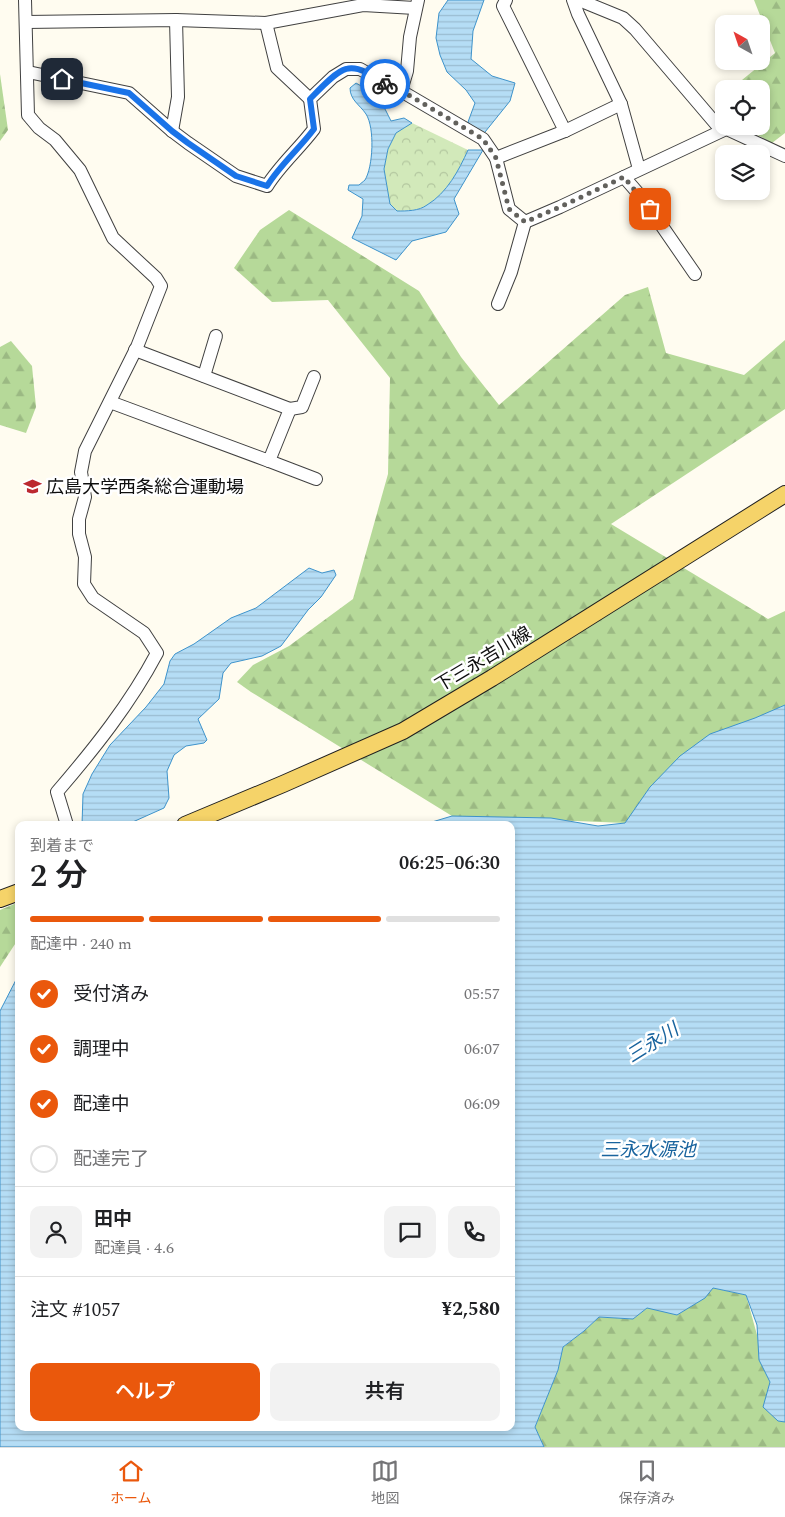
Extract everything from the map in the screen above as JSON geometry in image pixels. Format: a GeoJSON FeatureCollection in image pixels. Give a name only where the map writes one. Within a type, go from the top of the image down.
{"type":"FeatureCollection","features":[{"type":"Feature","properties":{"kind":"main road","name":"下三永吉川線"},"geometry":{"type":"LineString","coordinates":[[195,821],[403,730],[492,678],[785,494]]}},
{"type":"Feature","properties":{"kind":"main road"},"geometry":{"type":"LineString","coordinates":[[0,899],[15,893]]}},
{"type":"Feature","properties":{"kind":"street"},"geometry":{"type":"LineString","coordinates":[[25,0],[28,115],[39,128],[55,140],[80,170],[113,238],[156,278],[161,286],[135,350],[85,451],[82,472],[85,497],[79,519],[79,534],[86,557],[84,584],[93,598],[144,633],[158,654],[144,678],[92,750],[57,792],[66,821]]}},
{"type":"Feature","properties":{"kind":"street"},"geometry":{"type":"LineString","coordinates":[[506,0],[503,6],[566,130]]}},
{"type":"Feature","properties":{"kind":"street"},"geometry":{"type":"LineString","coordinates":[[573,0],[621,104],[639,170]]}},
{"type":"Feature","properties":{"kind":"street"},"geometry":{"type":"LineString","coordinates":[[579,0],[622,18],[634,29],[715,123]]}},
{"type":"Feature","properties":{"kind":"street"},"geometry":{"type":"LineString","coordinates":[[26,22],[176,20],[266,23],[363,5],[417,4],[410,37],[407,71],[402,91]]}},
{"type":"Feature","properties":{"kind":"street"},"geometry":{"type":"LineString","coordinates":[[172,131],[178,97],[176,20]]}},
{"type":"Feature","properties":{"kind":"street"},"geometry":{"type":"LineString","coordinates":[[28,72],[129,93],[172,131],[236,176],[267,186],[276,171],[314,129],[310,99],[277,68],[266,23]]}},
{"type":"Feature","properties":{"kind":"street"},"geometry":{"type":"LineString","coordinates":[[310,99],[333,77],[346,69],[360,69],[388,86],[402,91],[483,139],[496,158],[509,209],[525,222]]}},
{"type":"Feature","properties":{"kind":"street"},"geometry":{"type":"LineString","coordinates":[[496,158],[566,130],[621,104]]}},
{"type":"Feature","properties":{"kind":"street"},"geometry":{"type":"LineString","coordinates":[[525,222],[715,134]]}},
{"type":"Feature","properties":{"kind":"street"},"geometry":{"type":"LineString","coordinates":[[739,135],[785,156]]}},
{"type":"Feature","properties":{"kind":"street"},"geometry":{"type":"LineString","coordinates":[[624,177],[644,200],[696,274]]}},
{"type":"Feature","properties":{"kind":"street"},"geometry":{"type":"LineString","coordinates":[[498,304],[511,272],[525,222]]}},
{"type":"Feature","properties":{"kind":"street"},"geometry":{"type":"LineString","coordinates":[[204,376],[216,336]]}},
{"type":"Feature","properties":{"kind":"street"},"geometry":{"type":"LineString","coordinates":[[135,350],[290,408],[302,407],[314,377]]}},
{"type":"Feature","properties":{"kind":"street"},"geometry":{"type":"LineString","coordinates":[[110,402],[316,479]]}},
{"type":"Feature","properties":{"kind":"street"},"geometry":{"type":"LineString","coordinates":[[269,461],[290,408]]}},
{"type":"Feature","properties":{"kind":"green space"},"geometry":{"type":"Polygon","coordinates":[[[754,0],[785,0],[785,133],[772,143],[758,135],[770,135],[770,80],[742,80],[754,70],[770,70],[770,57],[775,53],[770,40],[770,15],[760,15],[754,0]]]}},
{"type":"Feature","properties":{"kind":"green space"},"geometry":{"type":"Polygon","coordinates":[[[0,74],[8,130],[0,141],[0,74]]]}},
{"type":"Feature","properties":{"kind":"green space"},"geometry":{"type":"Polygon","coordinates":[[[410,122],[468,150],[452,180],[441,194],[424,207],[397,211],[390,204],[384,169],[388,149],[396,133],[410,122]]]}},
{"type":"Feature","properties":{"kind":"green space"},"geometry":{"type":"Polygon","coordinates":[[[289,210],[419,291],[461,357],[499,405],[625,295],[648,287],[666,353],[744,375],[785,340],[785,409],[611,524],[768,619],[785,611],[785,705],[691,749],[625,823],[452,816],[237,682],[253,665],[289,646],[353,599],[388,474],[390,378],[328,300],[272,302],[234,268],[260,230],[289,210]]]}},
{"type":"Feature","properties":{"kind":"green space"},"geometry":{"type":"Polygon","coordinates":[[[11,341],[32,366],[36,407],[26,433],[0,425],[0,347],[11,341]]]}},
{"type":"Feature","properties":{"kind":"green space"},"geometry":{"type":"Polygon","coordinates":[[[15,904],[15,944],[0,967],[0,910],[15,904]]]}},
{"type":"Feature","properties":{"kind":"green space"},"geometry":{"type":"Polygon","coordinates":[[[713,1288],[746,1295],[770,1382],[778,1421],[785,1422],[785,1447],[544,1447],[535,1427],[558,1370],[563,1347],[599,1317],[633,1319],[647,1308],[713,1288]]]}},
{"type":"Feature","properties":{"kind":"water"},"geometry":{"type":"Polygon","coordinates":[[[448,0],[484,0],[473,31],[471,59],[492,76],[515,83],[510,101],[481,137],[468,122],[475,103],[466,90],[447,72],[440,55],[436,38],[439,13],[448,0]]]}},
{"type":"Feature","properties":{"kind":"water"},"geometry":{"type":"Polygon","coordinates":[[[356,83],[380,99],[391,121],[404,118],[412,123],[396,133],[388,149],[384,169],[390,204],[397,211],[409,211],[424,207],[434,200],[452,180],[468,150],[483,150],[454,199],[459,214],[446,232],[412,241],[396,260],[352,238],[362,216],[363,199],[348,190],[349,185],[359,185],[365,180],[370,166],[372,147],[369,120],[350,92],[350,88],[356,83]]]}},
{"type":"Feature","properties":{"kind":"water"},"geometry":{"type":"Polygon","coordinates":[[[309,568],[322,573],[334,570],[336,575],[321,597],[308,610],[281,646],[262,656],[231,663],[223,673],[219,699],[198,719],[207,740],[204,743],[186,746],[174,755],[167,771],[169,798],[164,808],[135,821],[82,821],[83,794],[92,774],[110,745],[146,707],[164,684],[170,661],[175,654],[194,644],[231,618],[256,608],[309,568]]]}},
{"type":"Feature","properties":{"kind":"water","name":"三永水源池"},"geometry":{"type":"Polygon","coordinates":[[[785,705],[785,1422],[778,1421],[763,1407],[770,1382],[759,1360],[757,1325],[746,1295],[713,1288],[705,1298],[677,1315],[647,1308],[633,1319],[599,1317],[563,1347],[558,1370],[535,1427],[544,1447],[0,1447],[0,1011],[15,982],[15,1431],[515,1431],[515,821],[435,821],[452,816],[551,818],[598,826],[625,823],[650,787],[680,756],[710,734],[785,705]]]}},
{"type":"Feature","properties":{"kind":"way so far"},"geometry":{"type":"LineString","coordinates":[[385,84],[402,91],[483,139],[496,158],[509,209],[525,222],[624,177],[650,209]]}},
{"type":"Feature","properties":{"kind":"place","name":"広島大学西条総合運動場"},"geometry":{"type":"Point","coordinates":[32,487]}},
{"type":"Feature","properties":{"kind":"route"},"geometry":{"type":"LineString","coordinates":[[62,79],[129,93],[172,131],[236,176],[267,186],[276,171],[314,129],[310,99],[333,77],[346,69],[360,69],[385,84]]}},
{"type":"Feature","properties":{"kind":"water label","name":"三永川"},"geometry":{"type":"Point","coordinates":[652,1042]}}]}
